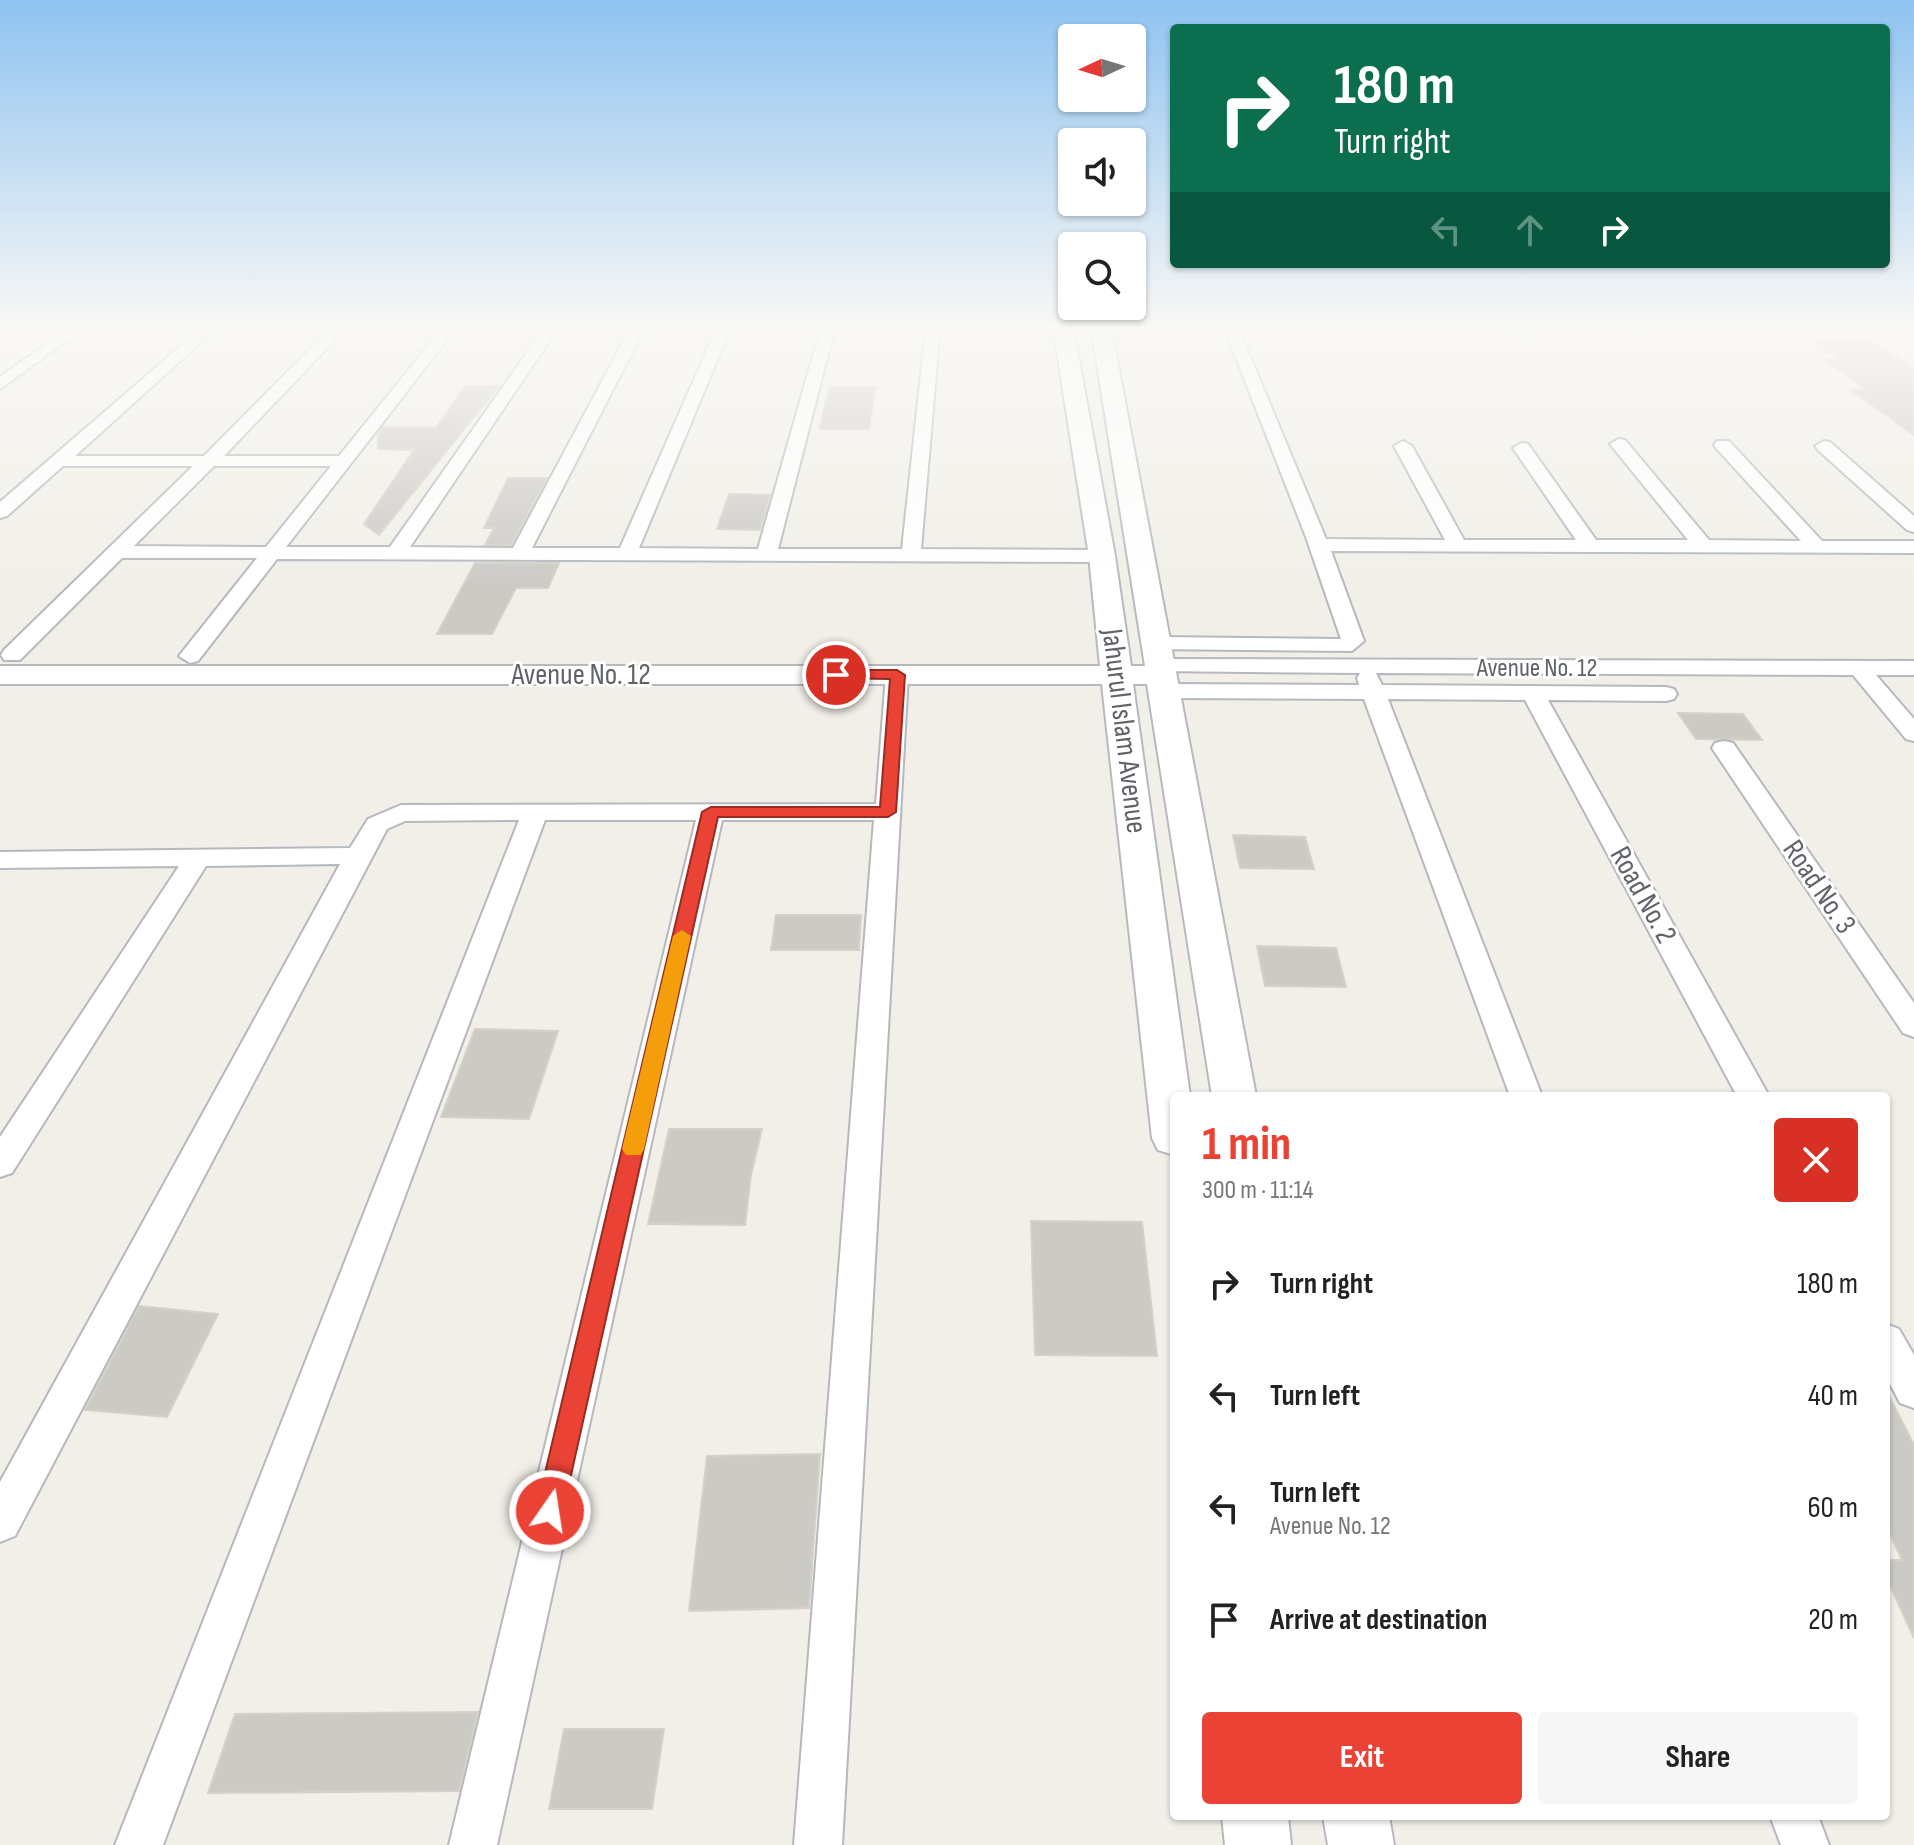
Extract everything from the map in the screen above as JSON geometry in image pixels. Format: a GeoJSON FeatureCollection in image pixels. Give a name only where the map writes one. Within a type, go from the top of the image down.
{"type":"FeatureCollection","features":[{"type":"Feature","properties":{"kind":"street"},"geometry":{"type":"LineString","coordinates":[[0,512],[113,413]]}},
{"type":"Feature","properties":{"kind":"street"},"geometry":{"type":"LineString","coordinates":[[4,662],[256,413]]}},
{"type":"Feature","properties":{"kind":"street"},"geometry":{"type":"LineString","coordinates":[[190,656],[382,413]]}},
{"type":"Feature","properties":{"kind":"street"},"geometry":{"type":"LineString","coordinates":[[396,553],[493,413]]}},
{"type":"Feature","properties":{"kind":"street"},"geometry":{"type":"LineString","coordinates":[[519,554],[593,413]]}},
{"type":"Feature","properties":{"kind":"street"},"geometry":{"type":"LineString","coordinates":[[627,554],[687,413]]}},
{"type":"Feature","properties":{"kind":"street"},"geometry":{"type":"LineString","coordinates":[[766,555],[805,413]]}},
{"type":"Feature","properties":{"kind":"street"},"geometry":{"type":"LineString","coordinates":[[911,556],[925,413]]}},
{"type":"Feature","properties":{"kind":"street","name":"Jahurul Islam Avenue"},"geometry":{"type":"LineString","coordinates":[[1078,413],[1102,556],[1170,1105]]}},
{"type":"Feature","properties":{"kind":"street","name":"Jahurul Islam Avenue"},"geometry":{"type":"LineString","coordinates":[[1116,413],[1233,1092]]}},
{"type":"Feature","properties":{"kind":"street"},"geometry":{"type":"LineString","coordinates":[[1160,667],[1351,644],[1353,641],[1266,413]]}},
{"type":"Feature","properties":{"kind":"street"},"geometry":{"type":"LineString","coordinates":[[1619,444],[1704,547]]}},
{"type":"Feature","properties":{"kind":"street"},"geometry":{"type":"LineString","coordinates":[[1723,445],[1817,547]]}},
{"type":"Feature","properties":{"kind":"street"},"geometry":{"type":"LineString","coordinates":[[1403,446],[1458,546]]}},
{"type":"Feature","properties":{"kind":"street"},"geometry":{"type":"LineString","coordinates":[[1824,446],[1914,526]]}},
{"type":"Feature","properties":{"kind":"street"},"geometry":{"type":"LineString","coordinates":[[1522,448],[1591,547]]}},
{"type":"Feature","properties":{"kind":"street"},"geometry":{"type":"LineString","coordinates":[[58,461],[344,461]]}},
{"type":"Feature","properties":{"kind":"street"},"geometry":{"type":"LineString","coordinates":[[1322,554],[1458,546],[1914,547]]}},
{"type":"Feature","properties":{"kind":"street"},"geometry":{"type":"LineString","coordinates":[[116,552],[1102,556]]}},
{"type":"Feature","properties":{"kind":"street"},"geometry":{"type":"LineString","coordinates":[[1322,554],[1914,566]]}},
{"type":"Feature","properties":{"kind":"street","name":"Avenue No. 12"},"geometry":{"type":"LineString","coordinates":[[4,662],[190,656],[1160,667],[1914,668]]}},
{"type":"Feature","properties":{"kind":"street","name":"Avenue No. 12"},"geometry":{"type":"LineString","coordinates":[[4,662],[897,675],[1116,666]]}},
{"type":"Feature","properties":{"kind":"street","name":"Avenue No. 12"},"geometry":{"type":"LineString","coordinates":[[1160,667],[1374,693],[1666,694]]}},
{"type":"Feature","properties":{"kind":"street"},"geometry":{"type":"LineString","coordinates":[[1361,668],[1374,693],[1525,1092]]}},
{"type":"Feature","properties":{"kind":"street"},"geometry":{"type":"LineString","coordinates":[[1859,668],[1914,734]]}},
{"type":"Feature","properties":{"kind":"street"},"geometry":{"type":"LineString","coordinates":[[818,1845],[897,675]]}},
{"type":"Feature","properties":{"kind":"street","name":"Road No. 2"},"geometry":{"type":"LineString","coordinates":[[1533,694],[1751,1092]]}},
{"type":"Feature","properties":{"kind":"street","name":"Road No. 3"},"geometry":{"type":"LineString","coordinates":[[1724,748],[1912,1021]]}},
{"type":"Feature","properties":{"kind":"street"},"geometry":{"type":"LineString","coordinates":[[473,1845],[711,812]]}},
{"type":"Feature","properties":{"kind":"street"},"geometry":{"type":"LineString","coordinates":[[0,1522],[377,824],[401,813],[888,812]]}},
{"type":"Feature","properties":{"kind":"street"},"geometry":{"type":"LineString","coordinates":[[139,1845],[535,813]]}},
{"type":"Feature","properties":{"kind":"street"},"geometry":{"type":"LineString","coordinates":[[2,862],[358,856]]}},
{"type":"Feature","properties":{"kind":"street"},"geometry":{"type":"LineString","coordinates":[[0,1164],[198,857]]}},
{"type":"Feature","properties":{"kind":"street"},"geometry":{"type":"LineString","coordinates":[[1890,1347],[1914,1391]]}},
{"type":"Feature","properties":{"kind":"street"},"geometry":{"type":"LineString","coordinates":[[1255,1820],[1258,1845]]}},
{"type":"Feature","properties":{"kind":"street"},"geometry":{"type":"LineString","coordinates":[[1357,1820],[1361,1845]]}},
{"type":"Feature","properties":{"kind":"street"},"geometry":{"type":"LineString","coordinates":[[1796,1820],[1805,1845]]}},
{"type":"Feature","properties":{"kind":"building"},"geometry":{"type":"Polygon","coordinates":[[[446,413],[477,413],[379,535],[364,524],[414,450],[378,449],[378,433],[383,427],[436,428],[446,413]]]}},
{"type":"Feature","properties":{"kind":"building"},"geometry":{"type":"Polygon","coordinates":[[[823,413],[871,413],[869,429],[820,429],[823,413]]]}},
{"type":"Feature","properties":{"kind":"building"},"geometry":{"type":"Polygon","coordinates":[[[1883,413],[1914,413],[1914,435],[1883,413]]]}},
{"type":"Feature","properties":{"kind":"building"},"geometry":{"type":"Polygon","coordinates":[[[508,478],[547,478],[511,545],[485,545],[494,528],[484,528],[508,478]]]}},
{"type":"Feature","properties":{"kind":"building"},"geometry":{"type":"Polygon","coordinates":[[[729,494],[770,495],[760,530],[717,529],[729,494]]]}},
{"type":"Feature","properties":{"kind":"building"},"geometry":{"type":"Polygon","coordinates":[[[475,563],[559,563],[548,588],[516,588],[492,634],[437,634],[475,563]]]}},
{"type":"Feature","properties":{"kind":"building"},"geometry":{"type":"Polygon","coordinates":[[[1678,713],[1743,714],[1762,740],[1696,739],[1678,713]]]}},
{"type":"Feature","properties":{"kind":"building"},"geometry":{"type":"Polygon","coordinates":[[[1233,835],[1305,837],[1314,869],[1240,868],[1233,835]]]}},
{"type":"Feature","properties":{"kind":"building"},"geometry":{"type":"Polygon","coordinates":[[[776,915],[861,915],[859,950],[771,950],[776,915]]]}},
{"type":"Feature","properties":{"kind":"building"},"geometry":{"type":"Polygon","coordinates":[[[1257,946],[1336,948],[1346,987],[1265,986],[1257,946]]]}},
{"type":"Feature","properties":{"kind":"building"},"geometry":{"type":"Polygon","coordinates":[[[475,1029],[558,1031],[529,1119],[441,1117],[475,1029]]]}},
{"type":"Feature","properties":{"kind":"building"},"geometry":{"type":"Polygon","coordinates":[[[669,1129],[762,1129],[751,1175],[745,1225],[648,1224],[669,1129]]]}},
{"type":"Feature","properties":{"kind":"building"},"geometry":{"type":"Polygon","coordinates":[[[1031,1221],[1142,1222],[1157,1356],[1035,1355],[1031,1221]]]}},
{"type":"Feature","properties":{"kind":"building"},"geometry":{"type":"Polygon","coordinates":[[[139,1306],[218,1314],[167,1417],[85,1410],[139,1306]]]}},
{"type":"Feature","properties":{"kind":"building"},"geometry":{"type":"Polygon","coordinates":[[[1890,1398],[1914,1445],[1914,1638],[1890,1586],[1890,1560],[1902,1560],[1890,1534],[1890,1398]]]}},
{"type":"Feature","properties":{"kind":"building"},"geometry":{"type":"Polygon","coordinates":[[[820,1454],[809,1608],[689,1611],[707,1456],[820,1454]]]}},
{"type":"Feature","properties":{"kind":"building"},"geometry":{"type":"Polygon","coordinates":[[[478,1712],[459,1791],[208,1793],[235,1714],[478,1712]]]}},
{"type":"Feature","properties":{"kind":"building"},"geometry":{"type":"Polygon","coordinates":[[[564,1729],[664,1729],[652,1809],[549,1809],[564,1729]]]}},
{"type":"Feature","properties":{"kind":"slow traffic"},"geometry":{"type":"LineString","coordinates":[[633,1149],[682,936]]}},
{"type":"Feature","properties":{"kind":"route"},"geometry":{"type":"LineString","coordinates":[[550,1511],[711,812],[888,812],[897,675],[836,675]]}}]}
